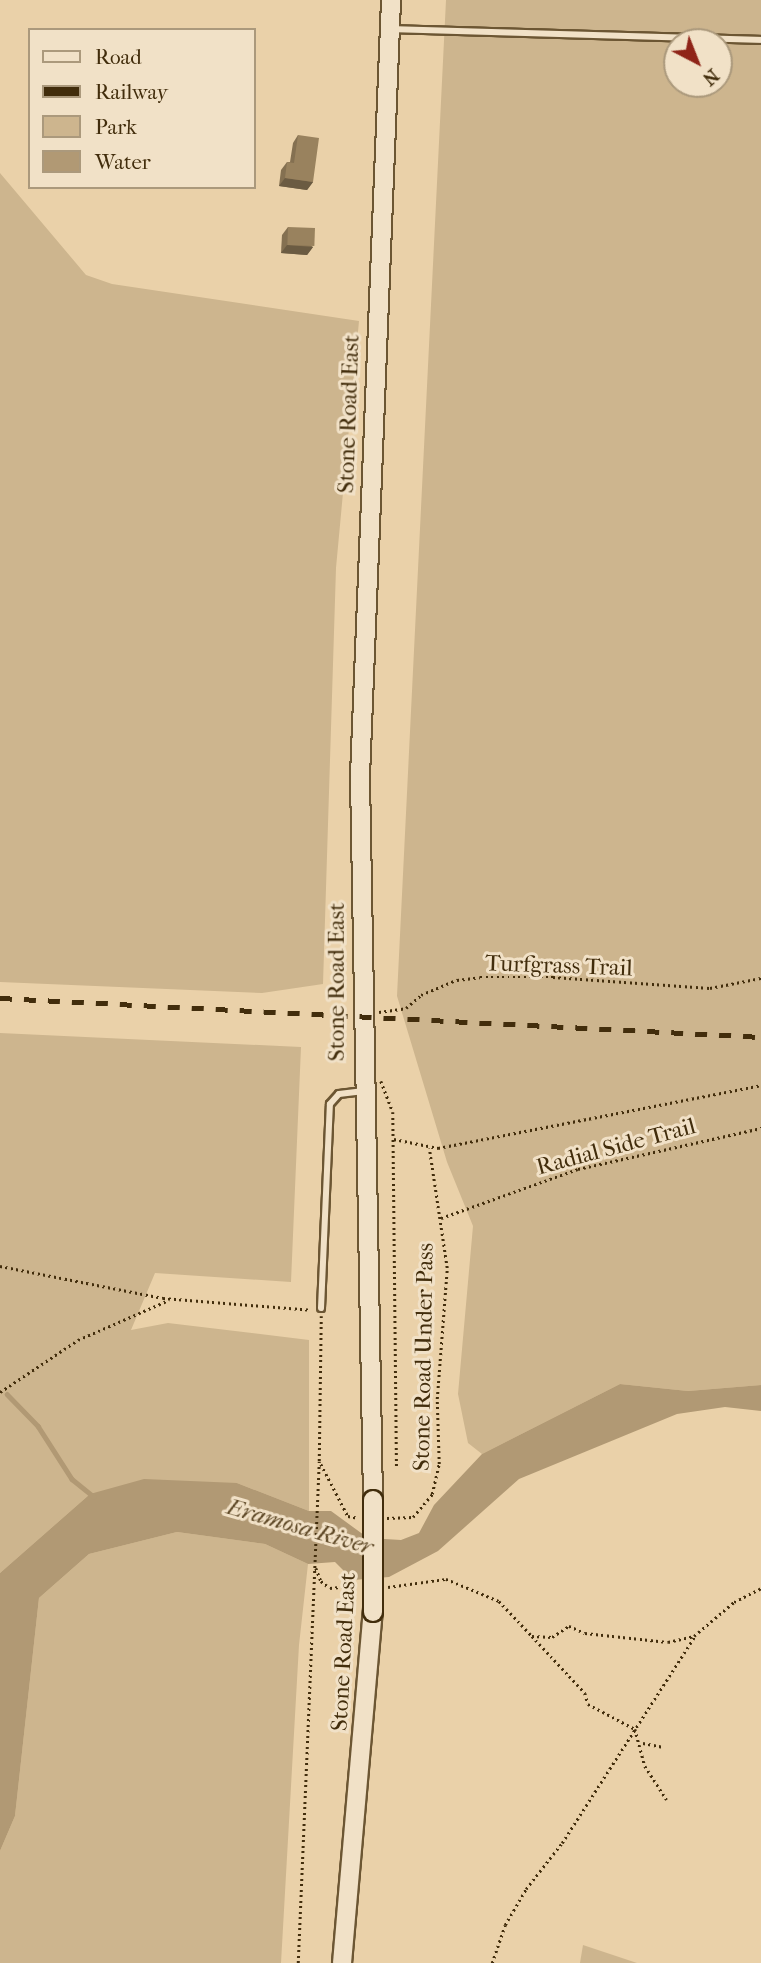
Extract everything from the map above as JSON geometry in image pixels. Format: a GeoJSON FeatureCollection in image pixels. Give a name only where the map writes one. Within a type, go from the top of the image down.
{"type":"FeatureCollection","features":[{"type":"Feature","properties":{"kind":"main road","name":"Stone Road East"},"geometry":{"type":"LineString","coordinates":[[342,1963],[360,1798],[373,1612],[373,1500],[362,1091],[360,776],[391,0]]}},
{"type":"Feature","properties":{"kind":"lane"},"geometry":{"type":"LineString","coordinates":[[390,29],[761,40]]}},
{"type":"Feature","properties":{"kind":"lane"},"geometry":{"type":"LineString","coordinates":[[321,1308],[330,1104],[339,1094],[362,1091]]}},
{"type":"Feature","properties":{"kind":"path","name":"Turfgrass Trail"},"geometry":{"type":"LineString","coordinates":[[363,1017],[406,1008],[421,995],[480,977],[553,977],[710,988],[761,978]]}},
{"type":"Feature","properties":{"kind":"path"},"geometry":{"type":"LineString","coordinates":[[362,1067],[386,1086],[393,1112],[397,1466]]}},
{"type":"Feature","properties":{"kind":"path"},"geometry":{"type":"LineString","coordinates":[[393,1139],[429,1148],[467,1143],[761,1085]]}},
{"type":"Feature","properties":{"kind":"path","name":"Radial Side Trail"},"geometry":{"type":"LineString","coordinates":[[441,1218],[578,1168],[761,1128]]}},
{"type":"Feature","properties":{"kind":"path","name":"Stone Road Under Pass"},"geometry":{"type":"LineString","coordinates":[[379,1518],[413,1517],[436,1485],[447,1268],[429,1148]]}},
{"type":"Feature","properties":{"kind":"path"},"geometry":{"type":"LineString","coordinates":[[0,1266],[172,1299],[303,1311],[321,1308],[320,1461],[299,1963]]}},
{"type":"Feature","properties":{"kind":"path"},"geometry":{"type":"LineString","coordinates":[[0,1392],[78,1340],[172,1299]]}},
{"type":"Feature","properties":{"kind":"path"},"geometry":{"type":"LineString","coordinates":[[320,1461],[348,1516],[366,1518]]}},
{"type":"Feature","properties":{"kind":"path"},"geometry":{"type":"LineString","coordinates":[[315,1565],[320,1581],[330,1588],[365,1584]]}},
{"type":"Feature","properties":{"kind":"path"},"geometry":{"type":"LineString","coordinates":[[386,1587],[446,1578],[499,1601],[585,1693],[588,1704],[635,1729],[642,1743],[645,1766],[667,1800]]}},
{"type":"Feature","properties":{"kind":"path"},"geometry":{"type":"LineString","coordinates":[[492,1963],[505,1925],[526,1889],[635,1729],[694,1636],[734,1602],[761,1588]]}},
{"type":"Feature","properties":{"kind":"path"},"geometry":{"type":"LineString","coordinates":[[533,1636],[552,1637],[569,1626],[585,1633],[668,1642],[694,1636]]}},
{"type":"Feature","properties":{"kind":"path"},"geometry":{"type":"LineString","coordinates":[[642,1743],[664,1747]]}},
{"type":"Feature","properties":{"kind":"green space"},"geometry":{"type":"Polygon","coordinates":[[[446,0],[761,0],[761,1385],[688,1391],[620,1384],[482,1454],[468,1443],[458,1394],[473,1226],[447,1162],[397,996],[446,0]]]}},
{"type":"Feature","properties":{"kind":"green space"},"geometry":{"type":"Polygon","coordinates":[[[0,173],[86,275],[112,284],[359,321],[336,568],[323,984],[262,993],[0,982],[0,173]]]}},
{"type":"Feature","properties":{"kind":"green space"},"geometry":{"type":"Polygon","coordinates":[[[0,1033],[301,1047],[291,1282],[155,1273],[131,1330],[168,1323],[309,1340],[309,1511],[237,1483],[90,1494],[0,1573],[0,1033]]]}},
{"type":"Feature","properties":{"kind":"green space"},"geometry":{"type":"Polygon","coordinates":[[[177,1532],[265,1544],[308,1564],[299,1645],[281,1963],[0,1963],[0,1851],[15,1816],[39,1598],[89,1554],[177,1532]]]}},
{"type":"Feature","properties":{"kind":"green space"},"geometry":{"type":"Polygon","coordinates":[[[583,1945],[637,1963],[580,1963],[583,1945]]]}},
{"type":"Feature","properties":{"kind":"water","name":"Eramosa River"},"geometry":{"type":"Polygon","coordinates":[[[620,1384],[688,1391],[761,1385],[761,1411],[725,1407],[677,1414],[519,1479],[438,1551],[389,1577],[353,1580],[335,1562],[308,1564],[265,1544],[177,1532],[89,1554],[39,1598],[15,1816],[0,1851],[0,1573],[90,1494],[144,1479],[237,1483],[309,1511],[331,1511],[368,1538],[401,1540],[419,1533],[434,1505],[482,1454],[620,1384]]]}},
{"type":"Feature","properties":{"kind":"building"},"geometry":{"type":"Polygon","coordinates":[[[298,135],[319,138],[313,182],[285,178],[287,162],[294,163],[298,135]]]}},
{"type":"Feature","properties":{"kind":"building"},"geometry":{"type":"Polygon","coordinates":[[[288,227],[315,228],[314,246],[287,245],[288,227]]]}},
{"type":"Feature","properties":{"kind":"waterway"},"geometry":{"type":"LineString","coordinates":[[7,1394],[38,1426],[72,1479],[94,1497]]}},
{"type":"Feature","properties":{"kind":"railway"},"geometry":{"type":"LineString","coordinates":[[0,998],[761,1037]]}}]}
